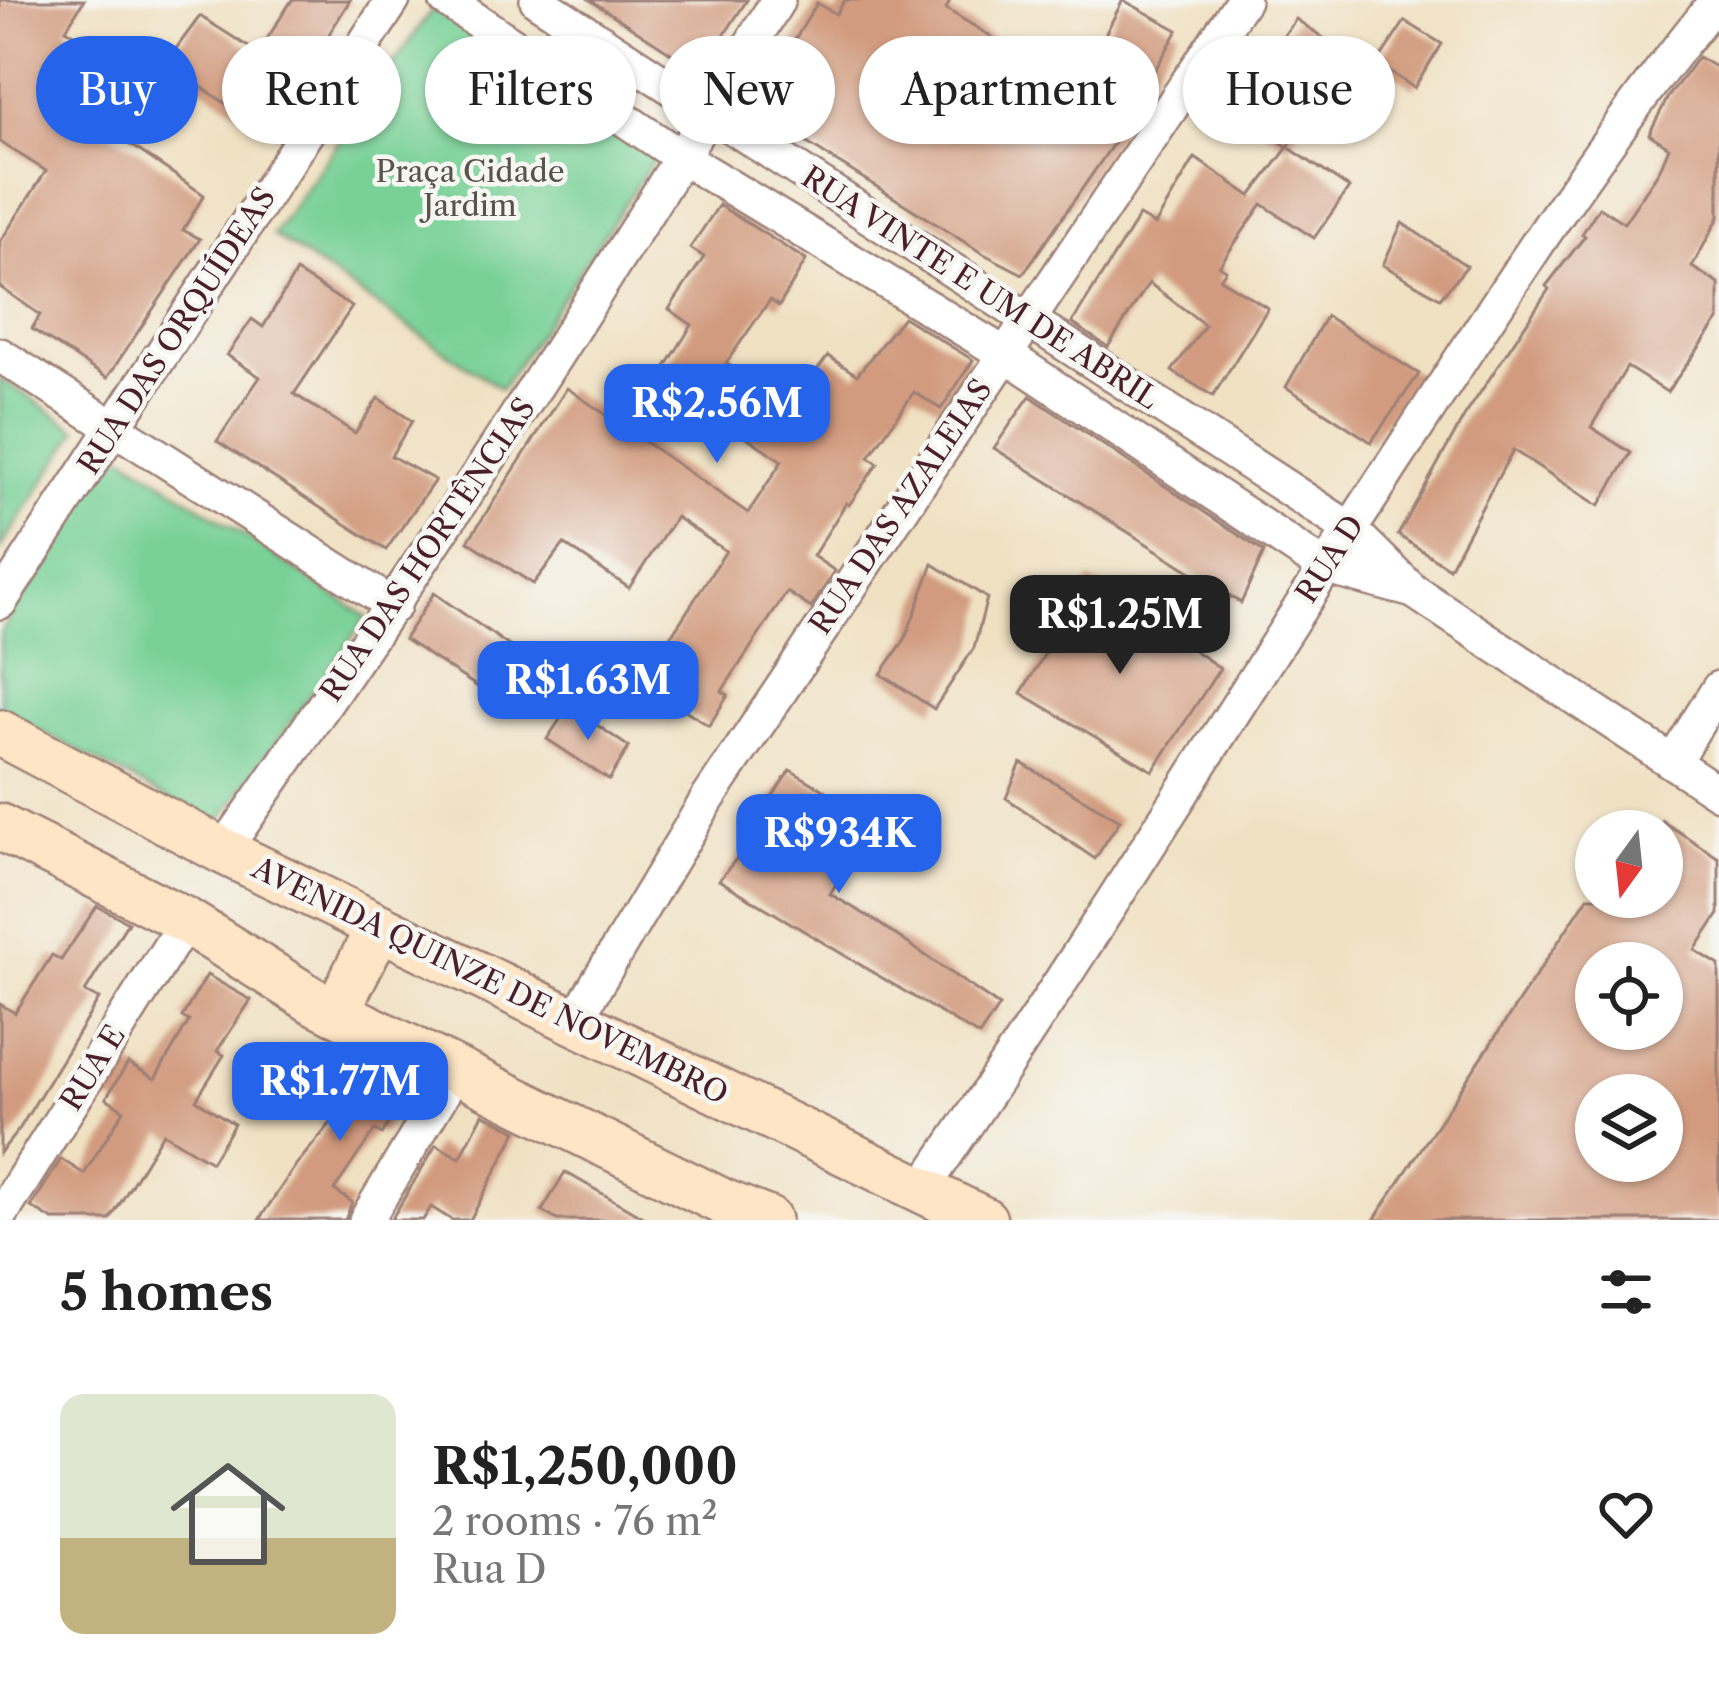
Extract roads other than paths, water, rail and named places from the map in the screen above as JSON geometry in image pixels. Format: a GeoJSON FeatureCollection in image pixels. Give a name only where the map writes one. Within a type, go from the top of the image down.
{"type":"FeatureCollection","features":[{"type":"Feature","properties":{"kind":"main road","name":"AVENIDA QUINZE DE NOVEMBRO"},"geometry":{"type":"LineString","coordinates":[[0,733],[224,851],[984,1220]]}},
{"type":"Feature","properties":{"kind":"main road"},"geometry":{"type":"LineString","coordinates":[[0,827],[185,921],[336,1012],[718,1211],[769,1220]]}},
{"type":"Feature","properties":{"kind":"main road"},"geometry":{"type":"LineString","coordinates":[[336,1012],[379,927]]}},
{"type":"Feature","properties":{"kind":"street","name":"RUA DAS ORQUÍDEAS"},"geometry":{"type":"LineString","coordinates":[[0,602],[393,0]]}},
{"type":"Feature","properties":{"kind":"street","name":"RUA VINTE E UM DE ABRIL"},"geometry":{"type":"LineString","coordinates":[[446,0],[684,159],[1003,353],[1324,567],[1412,590]]}},
{"type":"Feature","properties":{"kind":"street","name":"RUA VINTE E UM DE ABRIL"},"geometry":{"type":"LineString","coordinates":[[536,0],[660,80]]}},
{"type":"Feature","properties":{"kind":"street","name":"RUA DAS HORTÊNCIAS"},"geometry":{"type":"LineString","coordinates":[[756,36],[778,0]]}},
{"type":"Feature","properties":{"kind":"street","name":"RUA DAS AZALEIAS"},"geometry":{"type":"LineString","coordinates":[[574,1022],[707,800],[1243,0]]}},
{"type":"Feature","properties":{"kind":"street","name":"RUA D"},"geometry":{"type":"LineString","coordinates":[[921,1191],[1043,1014],[1324,567],[1513,278],[1636,104],[1717,0]]}},
{"type":"Feature","properties":{"kind":"street","name":"RUA DAS HORTÊNCIAS"},"geometry":{"type":"LineString","coordinates":[[224,851],[394,606],[692,144]]}},
{"type":"Feature","properties":{"kind":"street","name":"RUA VINTE E UM DE ABRIL"},"geometry":{"type":"LineString","coordinates":[[759,144],[1350,529],[1412,590],[1719,793]]}},
{"type":"Feature","properties":{"kind":"street"},"geometry":{"type":"LineString","coordinates":[[0,355],[394,606]]}},
{"type":"Feature","properties":{"kind":"street"},"geometry":{"type":"LineString","coordinates":[[1672,762],[1719,688]]}},
{"type":"Feature","properties":{"kind":"street","name":"RUA E"},"geometry":{"type":"LineString","coordinates":[[0,1216],[185,921]]}},
{"type":"Feature","properties":{"kind":"street"},"geometry":{"type":"LineString","coordinates":[[366,1220],[457,1071]]}},
{"type":"Feature","properties":{"kind":"park label","name":"Praça Cidade Jardim"},"geometry":{"type":"Point","coordinates":[470,190]}}]}
